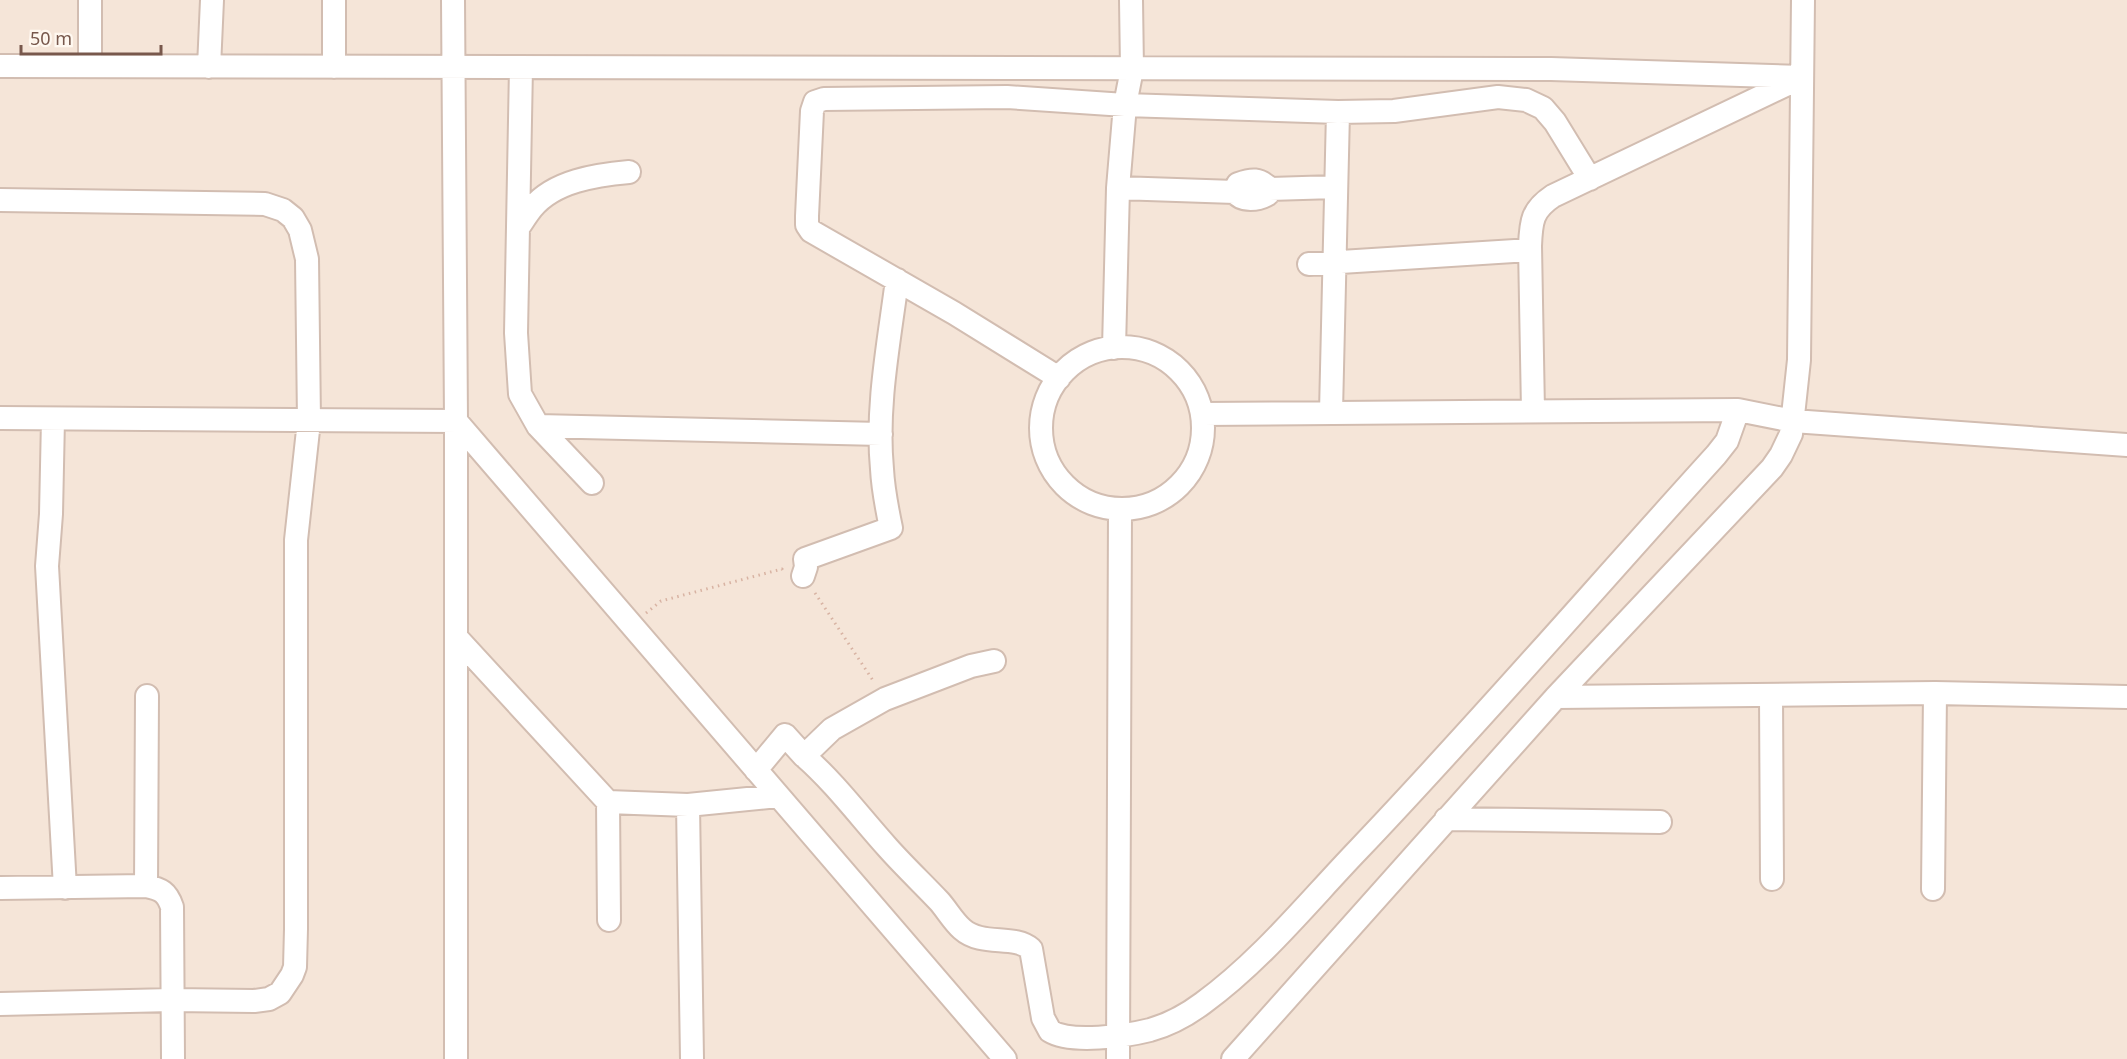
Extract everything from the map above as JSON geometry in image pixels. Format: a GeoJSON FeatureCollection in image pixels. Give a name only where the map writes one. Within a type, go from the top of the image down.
{"type":"FeatureCollection","features":[{"type":"Feature","properties":{"kind":"street"},"geometry":{"type":"LineString","coordinates":[[90,0],[90,66]]}},
{"type":"Feature","properties":{"kind":"street"},"geometry":{"type":"LineString","coordinates":[[209,67],[212,0]]}},
{"type":"Feature","properties":{"kind":"street"},"geometry":{"type":"LineString","coordinates":[[333,0],[334,66]]}},
{"type":"Feature","properties":{"kind":"street"},"geometry":{"type":"LineString","coordinates":[[453,0],[456,421],[456,1059]]}},
{"type":"Feature","properties":{"kind":"street"},"geometry":{"type":"LineString","coordinates":[[1114,348],[1118,188],[1125,105],[1132,69],[1131,0]]}},
{"type":"Feature","properties":{"kind":"street"},"geometry":{"type":"LineString","coordinates":[[1233,1059],[1556,697],[1772,468],[1787,443],[1793,421],[1799,360],[1803,0]]}},
{"type":"Feature","properties":{"kind":"street"},"geometry":{"type":"LineString","coordinates":[[0,66],[1551,69],[1802,77]]}},
{"type":"Feature","properties":{"kind":"street"},"geometry":{"type":"LineString","coordinates":[[521,67],[517,364],[520,394],[538,426],[592,483]]}},
{"type":"Feature","properties":{"kind":"street"},"geometry":{"type":"LineString","coordinates":[[1533,411],[1530,250],[1532,221],[1536,211],[1553,196],[1802,77]]}},
{"type":"Feature","properties":{"kind":"street"},"geometry":{"type":"LineString","coordinates":[[1059,378],[954,313],[815,234],[807,225],[812,111],[815,102],[824,99],[1007,97],[1125,105],[1338,112],[1394,111],[1498,97],[1526,100],[1543,108],[1555,122],[1590,178]]}},
{"type":"Feature","properties":{"kind":"street"},"geometry":{"type":"LineString","coordinates":[[1331,412],[1338,112]]}},
{"type":"Feature","properties":{"kind":"street"},"geometry":{"type":"LineString","coordinates":[[518,228],[533,206],[554,191],[589,178],[629,172]]}},
{"type":"Feature","properties":{"kind":"street"},"geometry":{"type":"LineString","coordinates":[[1118,188],[1235,192],[1241,197],[1251,199],[1262,198],[1268,194],[1270,189],[1335,187]]}},
{"type":"Feature","properties":{"kind":"street"},"geometry":{"type":"LineString","coordinates":[[0,200],[265,204],[283,210],[293,218],[300,230],[307,259],[309,421],[296,540],[295,967],[288,983],[280,993],[269,999],[254,1002],[172,1000],[0,1004]]}},
{"type":"Feature","properties":{"kind":"street"},"geometry":{"type":"LineString","coordinates":[[1309,264],[1530,250]]}},
{"type":"Feature","properties":{"kind":"street"},"geometry":{"type":"LineString","coordinates":[[803,576],[806,567],[805,559],[891,528],[882,468],[881,434],[897,280]]}},
{"type":"Feature","properties":{"kind":"street"},"geometry":{"type":"LineString","coordinates":[[1114,348],[1133,348],[1151,353],[1168,362],[1182,374],[1193,390],[1202,414],[1201,444],[1196,462],[1186,478],[1172,492],[1138,508],[1101,507],[1083,500],[1055,475],[1046,459],[1041,441],[1044,403],[1052,386],[1078,360],[1096,352],[1114,348]]}},
{"type":"Feature","properties":{"kind":"street"},"geometry":{"type":"LineString","coordinates":[[756,770],[785,735],[823,773],[963,930],[984,939],[1018,942],[1031,949],[1043,1018],[1050,1031],[1065,1036],[1118,1035],[1149,1030],[1173,1021],[1202,1003],[1261,954],[1441,763],[1716,455],[1727,441],[1738,410]]}},
{"type":"Feature","properties":{"kind":"street"},"geometry":{"type":"LineString","coordinates":[[1202,414],[1738,410],[1793,421],[2127,445]]}},
{"type":"Feature","properties":{"kind":"street"},"geometry":{"type":"LineString","coordinates":[[0,418],[456,421],[1005,1059]]}},
{"type":"Feature","properties":{"kind":"street"},"geometry":{"type":"LineString","coordinates":[[53,419],[51,514],[47,566],[65,888]]}},
{"type":"Feature","properties":{"kind":"street"},"geometry":{"type":"LineString","coordinates":[[538,426],[881,434]]}},
{"type":"Feature","properties":{"kind":"street"},"geometry":{"type":"LineString","coordinates":[[1118,1059],[1120,509]]}},
{"type":"Feature","properties":{"kind":"street"},"geometry":{"type":"LineString","coordinates":[[456,637],[608,802],[609,920]]}},
{"type":"Feature","properties":{"kind":"street"},"geometry":{"type":"LineString","coordinates":[[804,756],[832,729],[885,699],[971,666],[994,662]]}},
{"type":"Feature","properties":{"kind":"street"},"geometry":{"type":"LineString","coordinates":[[1556,697],[1935,693],[2127,697]]}},
{"type":"Feature","properties":{"kind":"street"},"geometry":{"type":"LineString","coordinates":[[1933,889],[1935,693]]}},
{"type":"Feature","properties":{"kind":"street"},"geometry":{"type":"LineString","coordinates":[[1771,695],[1772,879]]}},
{"type":"Feature","properties":{"kind":"street"},"geometry":{"type":"LineString","coordinates":[[146,886],[147,696]]}},
{"type":"Feature","properties":{"kind":"street"},"geometry":{"type":"LineString","coordinates":[[608,802],[688,805],[778,796]]}},
{"type":"Feature","properties":{"kind":"street"},"geometry":{"type":"LineString","coordinates":[[688,805],[692,1059]]}},
{"type":"Feature","properties":{"kind":"street"},"geometry":{"type":"LineString","coordinates":[[1446,819],[1660,822]]}},
{"type":"Feature","properties":{"kind":"street"},"geometry":{"type":"LineString","coordinates":[[0,888],[146,886],[164,891],[172,907],[173,1059]]}},
{"type":"Feature","properties":{"kind":"path"},"geometry":{"type":"LineString","coordinates":[[632,625],[661,601],[782,570],[795,577],[803,576],[885,699]]}},
{"type":"Feature","properties":{"kind":"shaded area"},"geometry":{"type":"Polygon","coordinates":[[[0,0],[2127,0],[2127,1059],[0,1059],[0,0]]]}}]}
